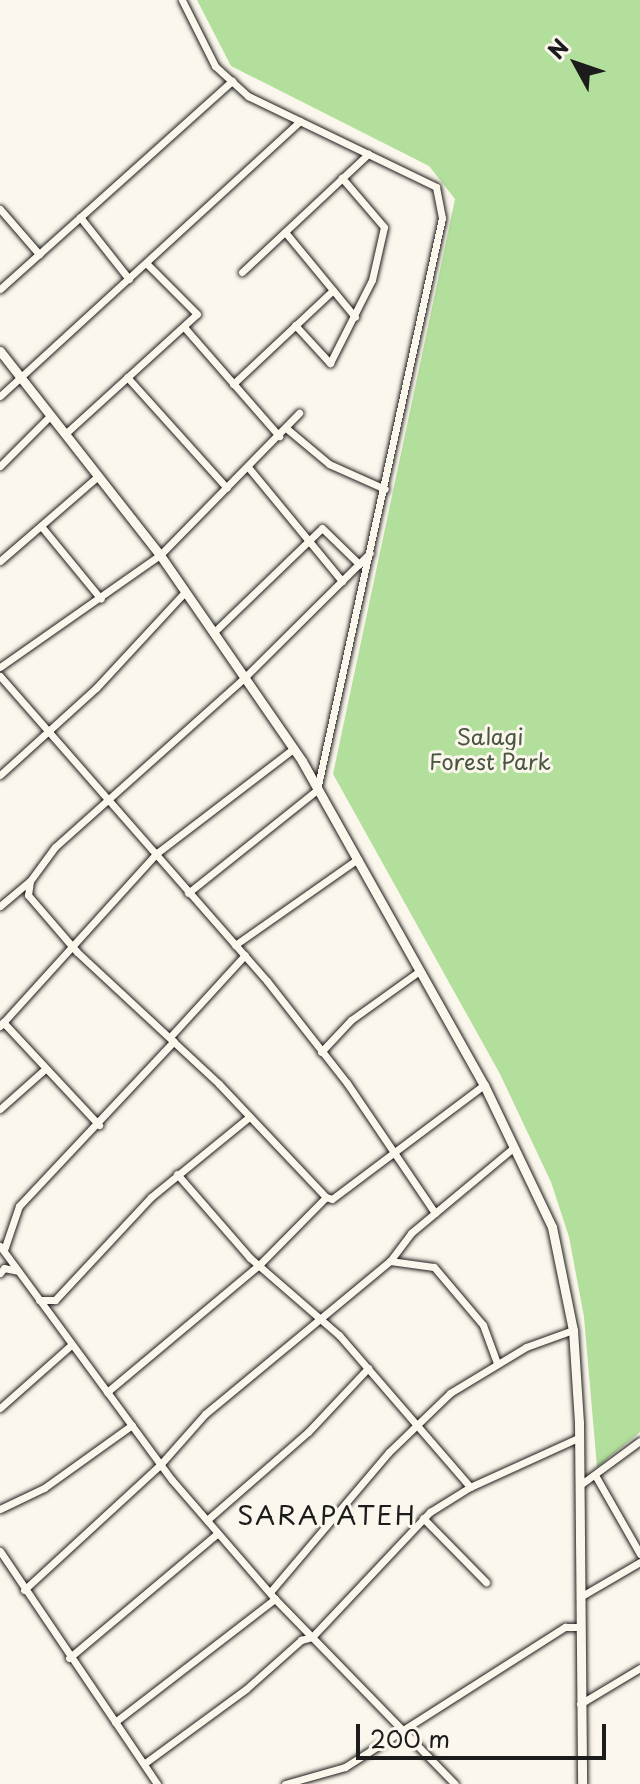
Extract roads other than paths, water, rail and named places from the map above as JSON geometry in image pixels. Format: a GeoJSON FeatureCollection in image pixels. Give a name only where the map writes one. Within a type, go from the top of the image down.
{"type":"FeatureCollection","features":[{"type":"Feature","properties":{"kind":"street"},"geometry":{"type":"LineString","coordinates":[[182,0],[215,66],[248,96],[436,187],[441,202],[372,551],[317,790],[188,893]]}},
{"type":"Feature","properties":{"kind":"street"},"geometry":{"type":"LineString","coordinates":[[0,289],[232,81]]}},
{"type":"Feature","properties":{"kind":"street"},"geometry":{"type":"LineString","coordinates":[[0,396],[300,121]]}},
{"type":"Feature","properties":{"kind":"street"},"geometry":{"type":"LineString","coordinates":[[242,272],[368,154]]}},
{"type":"Feature","properties":{"kind":"street"},"geometry":{"type":"LineString","coordinates":[[295,325],[330,363],[372,280],[384,227],[342,178]]}},
{"type":"Feature","properties":{"kind":"street"},"geometry":{"type":"LineString","coordinates":[[0,209],[39,254]]}},
{"type":"Feature","properties":{"kind":"street"},"geometry":{"type":"LineString","coordinates":[[80,217],[129,279]]}},
{"type":"Feature","properties":{"kind":"street"},"geometry":{"type":"LineString","coordinates":[[285,232],[355,317]]}},
{"type":"Feature","properties":{"kind":"street"},"geometry":{"type":"LineString","coordinates":[[65,434],[197,314],[146,263]]}},
{"type":"Feature","properties":{"kind":"street"},"geometry":{"type":"LineString","coordinates":[[233,384],[333,290]]}},
{"type":"Feature","properties":{"kind":"street"},"geometry":{"type":"LineString","coordinates":[[184,327],[279,436]]}},
{"type":"Feature","properties":{"kind":"street"},"geometry":{"type":"LineString","coordinates":[[0,351],[160,555],[293,749],[484,1085],[552,1227],[573,1330],[580,1485],[577,1600],[582,1784]]}},
{"type":"Feature","properties":{"kind":"street"},"geometry":{"type":"LineString","coordinates":[[127,377],[227,488]]}},
{"type":"Feature","properties":{"kind":"street"},"geometry":{"type":"LineString","coordinates":[[0,667],[160,555],[299,413]]}},
{"type":"Feature","properties":{"kind":"street"},"geometry":{"type":"LineString","coordinates":[[0,466],[51,415]]}},
{"type":"Feature","properties":{"kind":"street"},"geometry":{"type":"LineString","coordinates":[[286,428],[329,464],[385,489]]}},
{"type":"Feature","properties":{"kind":"street"},"geometry":{"type":"LineString","coordinates":[[248,467],[342,581]]}},
{"type":"Feature","properties":{"kind":"street"},"geometry":{"type":"LineString","coordinates":[[0,561],[98,476]]}},
{"type":"Feature","properties":{"kind":"street"},"geometry":{"type":"LineString","coordinates":[[41,526],[101,599]]}},
{"type":"Feature","properties":{"kind":"street"},"geometry":{"type":"LineString","coordinates":[[213,633],[322,528],[359,564]]}},
{"type":"Feature","properties":{"kind":"street"},"geometry":{"type":"LineString","coordinates":[[372,551],[245,677],[108,797],[34,870],[28,895],[71,944],[172,1039],[326,1197],[332,1199],[484,1085]]}},
{"type":"Feature","properties":{"kind":"street"},"geometry":{"type":"LineString","coordinates":[[0,775],[49,733],[185,592]]}},
{"type":"Feature","properties":{"kind":"street"},"geometry":{"type":"LineString","coordinates":[[0,676],[245,955],[396,1153],[435,1213]]}},
{"type":"Feature","properties":{"kind":"street"},"geometry":{"type":"LineString","coordinates":[[99,1125],[2,1024],[71,944],[157,853],[293,749]]}},
{"type":"Feature","properties":{"kind":"street"},"geometry":{"type":"LineString","coordinates":[[235,945],[358,859]]}},
{"type":"Feature","properties":{"kind":"street"},"geometry":{"type":"LineString","coordinates":[[0,906],[30,881]]}},
{"type":"Feature","properties":{"kind":"street"},"geometry":{"type":"LineString","coordinates":[[245,955],[99,1125],[19,1206],[2,1249],[132,1425],[218,1533],[400,1731],[455,1784]]}},
{"type":"Feature","properties":{"kind":"street"},"geometry":{"type":"LineString","coordinates":[[321,1052],[351,1020],[418,972]]}},
{"type":"Feature","properties":{"kind":"street"},"geometry":{"type":"LineString","coordinates":[[0,1109],[45,1069]]}},
{"type":"Feature","properties":{"kind":"street"},"geometry":{"type":"LineString","coordinates":[[39,1300],[55,1300],[177,1174],[249,1117]]}},
{"type":"Feature","properties":{"kind":"street"},"geometry":{"type":"LineString","coordinates":[[24,1590],[161,1461],[205,1414],[390,1261],[411,1233],[513,1148]]}},
{"type":"Feature","properties":{"kind":"street"},"geometry":{"type":"LineString","coordinates":[[177,1174],[259,1265],[368,1368],[470,1487]]}},
{"type":"Feature","properties":{"kind":"street"},"geometry":{"type":"LineString","coordinates":[[107,1392],[259,1265],[326,1197]]}},
{"type":"Feature","properties":{"kind":"street"},"geometry":{"type":"LineString","coordinates":[[390,1261],[434,1267],[483,1325],[497,1363]]}},
{"type":"Feature","properties":{"kind":"street"},"geometry":{"type":"LineString","coordinates":[[0,1273],[4,1268],[18,1271]]}},
{"type":"Feature","properties":{"kind":"street"},"geometry":{"type":"LineString","coordinates":[[115,1722],[273,1595],[417,1422],[450,1393],[497,1363],[573,1330]]}},
{"type":"Feature","properties":{"kind":"street"},"geometry":{"type":"LineString","coordinates":[[0,1408],[72,1344]]}},
{"type":"Feature","properties":{"kind":"street"},"geometry":{"type":"LineString","coordinates":[[207,1520],[308,1432],[368,1368]]}},
{"type":"Feature","properties":{"kind":"street"},"geometry":{"type":"LineString","coordinates":[[0,1509],[44,1488],[132,1425]]}},
{"type":"Feature","properties":{"kind":"street"},"geometry":{"type":"LineString","coordinates":[[145,1763],[246,1689],[301,1640],[312,1637],[423,1518],[470,1487],[578,1438]]}},
{"type":"Feature","properties":{"kind":"street"},"geometry":{"type":"LineString","coordinates":[[580,1485],[640,1441]]}},
{"type":"Feature","properties":{"kind":"street"},"geometry":{"type":"LineString","coordinates":[[595,1475],[640,1554]]}},
{"type":"Feature","properties":{"kind":"street"},"geometry":{"type":"LineString","coordinates":[[423,1518],[486,1582]]}},
{"type":"Feature","properties":{"kind":"street"},"geometry":{"type":"LineString","coordinates":[[69,1658],[218,1533]]}},
{"type":"Feature","properties":{"kind":"street"},"geometry":{"type":"LineString","coordinates":[[0,1551],[69,1658],[157,1784]]}},
{"type":"Feature","properties":{"kind":"street"},"geometry":{"type":"LineString","coordinates":[[577,1600],[640,1562]]}},
{"type":"Feature","properties":{"kind":"street"},"geometry":{"type":"LineString","coordinates":[[285,1784],[345,1767],[565,1627],[578,1627]]}},
{"type":"Feature","properties":{"kind":"street"},"geometry":{"type":"LineString","coordinates":[[580,1705],[640,1668]]}},
{"type":"Feature","properties":{"kind":"district","name":"SARAPATEH"},"geometry":{"type":"Point","coordinates":[327,1515]}},
{"type":"Feature","properties":{"kind":"park label","name":"Salagi Forest Park"},"geometry":{"type":"Point","coordinates":[490,748]}}]}
